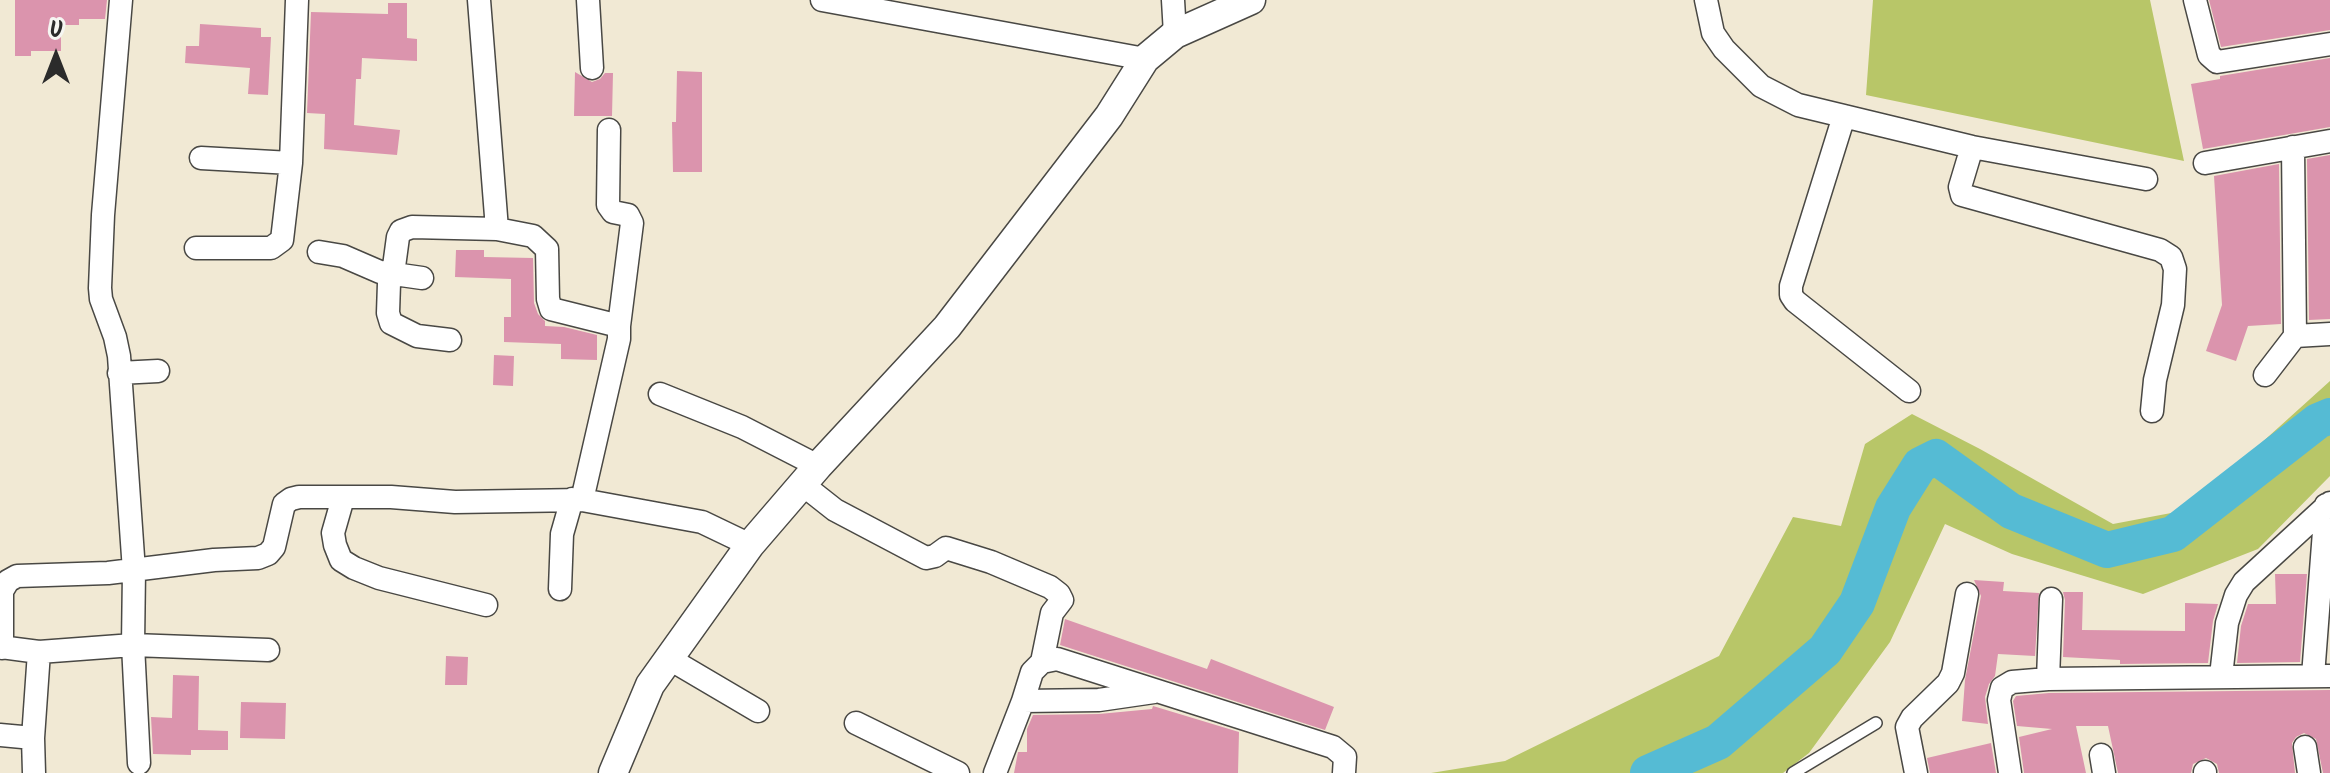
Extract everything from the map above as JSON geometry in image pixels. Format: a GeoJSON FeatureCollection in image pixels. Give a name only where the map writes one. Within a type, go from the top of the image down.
{"type":"FeatureCollection","features":[{"type":"Feature","properties":{"kind":"street"},"geometry":{"type":"LineString","coordinates":[[121,0],[100,288],[104,310],[118,347],[134,571],[133,645],[139,763]]}},
{"type":"Feature","properties":{"kind":"street"},"geometry":{"type":"LineString","coordinates":[[196,248],[271,248],[278,245],[284,236],[291,163],[297,0]]}},
{"type":"Feature","properties":{"kind":"street"},"geometry":{"type":"LineString","coordinates":[[479,0],[497,229]]}},
{"type":"Feature","properties":{"kind":"street"},"geometry":{"type":"LineString","coordinates":[[588,0],[592,68]]}},
{"type":"Feature","properties":{"kind":"street"},"geometry":{"type":"LineString","coordinates":[[822,0],[1145,59]]}},
{"type":"Feature","properties":{"kind":"street"},"geometry":{"type":"LineString","coordinates":[[1173,0],[1175,34]]}},
{"type":"Feature","properties":{"kind":"street"},"geometry":{"type":"LineString","coordinates":[[613,773],[639,707],[668,658],[750,545],[810,475],[947,327],[1109,116],[1145,59],[1175,34],[1251,0]]}},
{"type":"Feature","properties":{"kind":"street"},"geometry":{"type":"LineString","coordinates":[[1706,0],[1713,33],[1724,49],[1761,86],[1798,105],[1972,147],[2146,179]]}},
{"type":"Feature","properties":{"kind":"street"},"geometry":{"type":"LineString","coordinates":[[2195,0],[2209,55],[2217,62],[2330,44]]}},
{"type":"Feature","properties":{"kind":"street"},"geometry":{"type":"LineString","coordinates":[[1844,116],[1791,286],[1791,295],[1909,391]]}},
{"type":"Feature","properties":{"kind":"street"},"geometry":{"type":"LineString","coordinates":[[560,589],[562,534],[577,500],[619,339],[632,223],[628,215],[613,212],[608,205],[609,130]]}},
{"type":"Feature","properties":{"kind":"street"},"geometry":{"type":"LineString","coordinates":[[2205,163],[2330,141]]}},
{"type":"Feature","properties":{"kind":"street"},"geometry":{"type":"LineString","coordinates":[[1972,147],[1960,187],[1965,197],[2160,250],[2171,257],[2175,269],[2173,305],[2155,380],[2152,411]]}},
{"type":"Feature","properties":{"kind":"street"},"geometry":{"type":"LineString","coordinates":[[2265,375],[2295,336],[2293,147]]}},
{"type":"Feature","properties":{"kind":"street"},"geometry":{"type":"LineString","coordinates":[[201,158],[291,163]]}},
{"type":"Feature","properties":{"kind":"street"},"geometry":{"type":"LineString","coordinates":[[450,340],[417,336],[391,323],[389,283],[398,237],[406,228],[497,229],[533,236],[547,249],[551,309],[619,326]]}},
{"type":"Feature","properties":{"kind":"street"},"geometry":{"type":"LineString","coordinates":[[319,252],[336,253],[372,271],[422,278]]}},
{"type":"Feature","properties":{"kind":"street"},"geometry":{"type":"LineString","coordinates":[[2295,336],[2330,334]]}},
{"type":"Feature","properties":{"kind":"street"},"geometry":{"type":"LineString","coordinates":[[119,373],[158,371]]}},
{"type":"Feature","properties":{"kind":"street"},"geometry":{"type":"LineString","coordinates":[[660,394],[742,427],[810,475],[835,510],[926,558],[946,548],[991,562],[1050,587],[1059,594],[1062,600],[1052,613],[1042,662],[1032,672],[995,773]]}},
{"type":"Feature","properties":{"kind":"street"},"geometry":{"type":"LineString","coordinates":[[268,650],[133,645],[39,652],[1,647],[2,591],[8,581],[17,576],[134,571],[268,554],[274,547],[284,504],[291,499],[391,497],[455,502],[577,500],[702,522],[750,545]]}},
{"type":"Feature","properties":{"kind":"street"},"geometry":{"type":"LineString","coordinates":[[343,498],[333,533],[341,560],[379,578],[486,605]]}},
{"type":"Feature","properties":{"kind":"street"},"geometry":{"type":"LineString","coordinates":[[2221,676],[2227,623],[2236,595],[2244,582],[2328,504]]}},
{"type":"Feature","properties":{"kind":"street"},"geometry":{"type":"LineString","coordinates":[[2010,773],[1999,694],[2007,684],[2048,679],[2321,676],[2328,504]]}},
{"type":"Feature","properties":{"kind":"street"},"geometry":{"type":"LineString","coordinates":[[1916,773],[1907,727],[1948,683],[1953,673],[1967,594]]}},
{"type":"Feature","properties":{"kind":"street"},"geometry":{"type":"LineString","coordinates":[[2048,679],[2051,599]]}},
{"type":"Feature","properties":{"kind":"street"},"geometry":{"type":"LineString","coordinates":[[34,773],[33,738],[39,652]]}},
{"type":"Feature","properties":{"kind":"street"},"geometry":{"type":"LineString","coordinates":[[668,658],[758,711]]}},
{"type":"Feature","properties":{"kind":"street"},"geometry":{"type":"LineString","coordinates":[[1042,662],[1067,661],[1333,747],[1345,757],[1344,773]]}},
{"type":"Feature","properties":{"kind":"street"},"geometry":{"type":"LineString","coordinates":[[1023,701],[1099,700],[1160,691]]}},
{"type":"Feature","properties":{"kind":"street"},"geometry":{"type":"LineString","coordinates":[[856,723],[958,773]]}},
{"type":"Feature","properties":{"kind":"street"},"geometry":{"type":"LineString","coordinates":[[0,735],[33,738]]}},
{"type":"Feature","properties":{"kind":"street"},"geometry":{"type":"LineString","coordinates":[[2305,747],[2309,773]]}},
{"type":"Feature","properties":{"kind":"lane"},"geometry":{"type":"LineString","coordinates":[[1793,773],[1876,723]]}},
{"type":"Feature","properties":{"kind":"green space"},"geometry":{"type":"Polygon","coordinates":[[[1873,0],[2150,0],[2184,161],[1866,95],[1873,0]]]}},
{"type":"Feature","properties":{"kind":"green space"},"geometry":{"type":"Polygon","coordinates":[[[2330,381],[2330,476],[2258,549],[2143,594],[2012,554],[1945,524],[1890,642],[1809,753],[1783,773],[1431,773],[1505,761],[1719,656],[1793,517],[1841,526],[1865,444],[1912,414],[2113,524],[2187,510],[2330,381]]]}},
{"type":"Feature","properties":{"kind":"building"},"geometry":{"type":"Polygon","coordinates":[[[15,0],[107,0],[105,19],[79,19],[79,25],[61,25],[61,51],[31,51],[31,56],[15,56],[15,0]]]}},
{"type":"Feature","properties":{"kind":"building"},"geometry":{"type":"Polygon","coordinates":[[[2209,0],[2330,0],[2330,30],[2221,47],[2209,0]]]}},
{"type":"Feature","properties":{"kind":"building"},"geometry":{"type":"Polygon","coordinates":[[[388,3],[407,3],[407,38],[417,39],[417,61],[362,58],[361,79],[356,79],[354,125],[400,130],[397,155],[324,149],[325,114],[307,113],[311,12],[388,14],[388,3]]]}},
{"type":"Feature","properties":{"kind":"building"},"geometry":{"type":"Polygon","coordinates":[[[200,24],[261,28],[261,37],[271,37],[268,95],[248,94],[250,68],[185,63],[186,46],[199,46],[200,24]]]}},
{"type":"Feature","properties":{"kind":"building"},"geometry":{"type":"Polygon","coordinates":[[[2330,58],[2330,127],[2203,149],[2191,84],[2220,79],[2220,76],[2330,58]]]}},
{"type":"Feature","properties":{"kind":"building"},"geometry":{"type":"Polygon","coordinates":[[[677,71],[702,72],[702,172],[673,172],[672,122],[676,122],[677,71]]]}},
{"type":"Feature","properties":{"kind":"building"},"geometry":{"type":"Polygon","coordinates":[[[575,72],[592,82],[605,73],[613,73],[612,116],[574,116],[575,72]]]}},
{"type":"Feature","properties":{"kind":"building"},"geometry":{"type":"Polygon","coordinates":[[[2330,155],[2330,319],[2309,320],[2307,159],[2330,155]]]}},
{"type":"Feature","properties":{"kind":"building"},"geometry":{"type":"Polygon","coordinates":[[[2279,164],[2281,324],[2248,326],[2236,361],[2206,351],[2222,305],[2214,176],[2279,164]]]}},
{"type":"Feature","properties":{"kind":"building"},"geometry":{"type":"Polygon","coordinates":[[[456,250],[484,250],[484,257],[533,258],[534,303],[545,326],[597,335],[597,360],[561,359],[561,344],[504,342],[504,317],[511,317],[511,279],[455,277],[456,250]]]}},
{"type":"Feature","properties":{"kind":"building"},"geometry":{"type":"Polygon","coordinates":[[[494,355],[514,356],[513,386],[493,385],[494,355]]]}},
{"type":"Feature","properties":{"kind":"building"},"geometry":{"type":"Polygon","coordinates":[[[2275,574],[2307,574],[2300,662],[2237,663],[2241,626],[2248,604],[2276,604],[2275,574]]]}},
{"type":"Feature","properties":{"kind":"building"},"geometry":{"type":"Polygon","coordinates":[[[1974,580],[2004,582],[2003,591],[2039,593],[2035,656],[1998,654],[1995,676],[1985,697],[1988,724],[1962,721],[1965,680],[1981,596],[1974,580]]]}},
{"type":"Feature","properties":{"kind":"building"},"geometry":{"type":"Polygon","coordinates":[[[2063,592],[2083,592],[2082,630],[2185,631],[2185,603],[2218,604],[2208,663],[2120,664],[2120,660],[2063,657],[2063,592]]]}},
{"type":"Feature","properties":{"kind":"building"},"geometry":{"type":"Polygon","coordinates":[[[1065,619],[1207,669],[1211,659],[1334,707],[1325,730],[1060,645],[1065,619]]]}},
{"type":"Feature","properties":{"kind":"building"},"geometry":{"type":"Polygon","coordinates":[[[446,656],[468,657],[467,685],[445,685],[446,656]]]}},
{"type":"Feature","properties":{"kind":"building"},"geometry":{"type":"Polygon","coordinates":[[[173,675],[199,676],[198,730],[228,731],[228,750],[191,750],[191,755],[153,754],[151,717],[172,718],[173,675]]]}},
{"type":"Feature","properties":{"kind":"building"},"geometry":{"type":"Polygon","coordinates":[[[2330,690],[2330,773],[2323,773],[2316,739],[2304,733],[2292,743],[2295,773],[2219,773],[2217,764],[2206,758],[2193,764],[2191,773],[2118,773],[2108,726],[2076,726],[2086,773],[2024,773],[2019,737],[2052,729],[2017,726],[2013,701],[2016,696],[2049,693],[2330,690]]]}},
{"type":"Feature","properties":{"kind":"building"},"geometry":{"type":"Polygon","coordinates":[[[241,702],[286,703],[285,739],[240,738],[241,702]]]}},
{"type":"Feature","properties":{"kind":"building"},"geometry":{"type":"Polygon","coordinates":[[[1153,706],[1239,732],[1238,773],[1014,773],[1018,752],[1027,752],[1027,729],[1033,715],[1099,714],[1152,709],[1153,706]]]}},
{"type":"Feature","properties":{"kind":"building"},"geometry":{"type":"Polygon","coordinates":[[[1991,743],[1996,773],[1930,773],[1927,758],[1991,743]]]}},
{"type":"Feature","properties":{"kind":"waterway"},"geometry":{"type":"LineString","coordinates":[[1648,773],[1718,742],[1825,650],[1857,603],[1893,508],[1920,465],[1936,457],[2011,511],[2107,550],[2173,534],[2318,421],[2330,416]]}}]}
